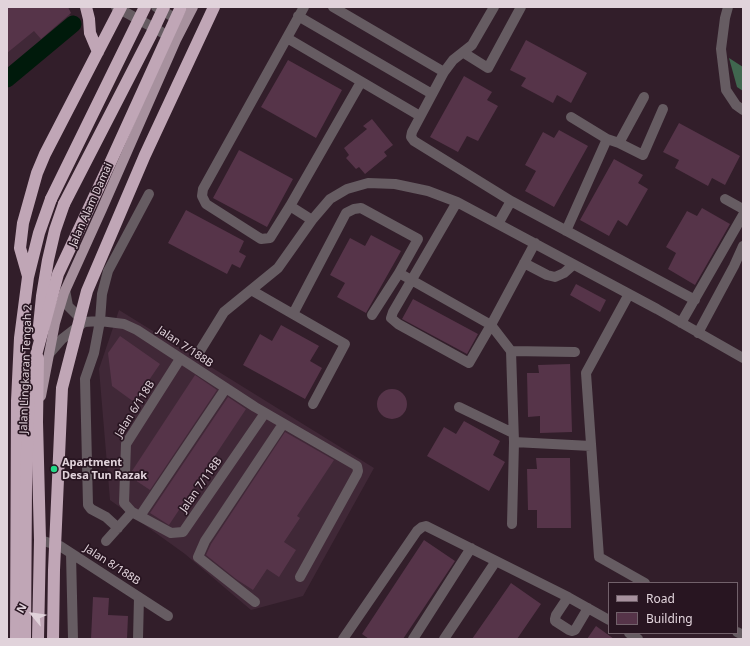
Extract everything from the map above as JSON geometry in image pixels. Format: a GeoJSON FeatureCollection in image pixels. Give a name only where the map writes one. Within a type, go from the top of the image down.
{"type":"FeatureCollection","features":[{"type":"Feature","properties":{"kind":"highway"},"geometry":{"type":"LineString","coordinates":[[86,7],[90,33],[98,52]]}},
{"type":"Feature","properties":{"kind":"highway","name":"Jalan Lingkaran Tengah 2"},"geometry":{"type":"LineString","coordinates":[[16,639],[17,376],[20,338],[28,277],[39,233],[51,199],[145,7]]}},
{"type":"Feature","properties":{"kind":"highway","name":"Jalan Lingkaran Tengah 2"},"geometry":{"type":"LineString","coordinates":[[38,639],[40,540],[37,422],[38,331],[44,282],[55,230],[64,204],[164,7]]}},
{"type":"Feature","properties":{"kind":"highway"},"geometry":{"type":"LineString","coordinates":[[25,639],[26,487],[29,381],[58,274],[181,7]]}},
{"type":"Feature","properties":{"kind":"highway"},"geometry":{"type":"LineString","coordinates":[[53,639],[54,570],[62,388],[64,380],[87,292],[145,155],[214,7]]}},
{"type":"Feature","properties":{"kind":"highway"},"geometry":{"type":"LineString","coordinates":[[28,277],[20,248],[23,223],[37,173],[119,8]]}},
{"type":"Feature","properties":{"kind":"main road","name":"Jalan Alam Damai"},"geometry":{"type":"LineString","coordinates":[[37,422],[55,323],[66,290],[176,40],[193,7]]}},
{"type":"Feature","properties":{"kind":"street"},"geometry":{"type":"LineString","coordinates":[[156,7],[185,23]]}},
{"type":"Feature","properties":{"kind":"street"},"geometry":{"type":"LineString","coordinates":[[304,7],[203,189],[202,196],[206,204],[261,239],[270,238],[361,82]]}},
{"type":"Feature","properties":{"kind":"street"},"geometry":{"type":"LineString","coordinates":[[333,7],[444,72]]}},
{"type":"Feature","properties":{"kind":"street"},"geometry":{"type":"LineString","coordinates":[[494,7],[472,45],[464,53],[453,60],[444,72],[420,116],[411,137],[414,141],[511,201],[695,300]]}},
{"type":"Feature","properties":{"kind":"street"},"geometry":{"type":"LineString","coordinates":[[464,53],[488,68],[521,7]]}},
{"type":"Feature","properties":{"kind":"street"},"geometry":{"type":"LineString","coordinates":[[728,7],[721,49],[726,90],[736,105],[743,110]]}},
{"type":"Feature","properties":{"kind":"street"},"geometry":{"type":"LineString","coordinates":[[119,8],[176,40]]}},
{"type":"Feature","properties":{"kind":"street"},"geometry":{"type":"LineString","coordinates":[[298,16],[432,94]]}},
{"type":"Feature","properties":{"kind":"street"},"geometry":{"type":"LineString","coordinates":[[287,38],[420,116]]}},
{"type":"Feature","properties":{"kind":"street"},"geometry":{"type":"LineString","coordinates":[[619,143],[644,97]]}},
{"type":"Feature","properties":{"kind":"street"},"geometry":{"type":"LineString","coordinates":[[572,117],[607,139],[619,143],[643,155],[663,109]]}},
{"type":"Feature","properties":{"kind":"street"},"geometry":{"type":"LineString","coordinates":[[566,231],[607,139]]}},
{"type":"Feature","properties":{"kind":"street"},"geometry":{"type":"LineString","coordinates":[[198,354],[224,312],[278,268],[312,220],[330,200],[347,189],[368,183],[396,184],[428,191],[457,202],[629,294],[743,358]]}},
{"type":"Feature","properties":{"kind":"street"},"geometry":{"type":"LineString","coordinates":[[118,528],[106,517],[91,509],[88,505],[85,379],[94,353],[100,321],[102,294],[108,271],[149,194]]}},
{"type":"Feature","properties":{"kind":"street"},"geometry":{"type":"LineString","coordinates":[[725,199],[742,207],[743,209]]}},
{"type":"Feature","properties":{"kind":"street"},"geometry":{"type":"LineString","coordinates":[[498,224],[511,201]]}},
{"type":"Feature","properties":{"kind":"street"},"geometry":{"type":"LineString","coordinates":[[457,202],[393,312],[391,318],[405,328],[469,363],[535,244]]}},
{"type":"Feature","properties":{"kind":"street"},"geometry":{"type":"LineString","coordinates":[[290,206],[312,220]]}},
{"type":"Feature","properties":{"kind":"street"},"geometry":{"type":"LineString","coordinates":[[293,314],[346,214],[354,209],[361,208],[418,238],[399,273],[372,315]]}},
{"type":"Feature","properties":{"kind":"street"},"geometry":{"type":"LineString","coordinates":[[682,323],[743,215]]}},
{"type":"Feature","properties":{"kind":"street"},"geometry":{"type":"LineString","coordinates":[[698,332],[734,266],[743,246]]}},
{"type":"Feature","properties":{"kind":"street"},"geometry":{"type":"LineString","coordinates":[[524,263],[547,275],[555,276],[564,273],[573,265]]}},
{"type":"Feature","properties":{"kind":"street"},"geometry":{"type":"LineString","coordinates":[[399,273],[491,325],[511,351],[513,437],[512,524]]}},
{"type":"Feature","properties":{"kind":"street"},"geometry":{"type":"LineString","coordinates":[[49,354],[62,339],[84,322],[68,306],[66,290]]}},
{"type":"Feature","properties":{"kind":"street"},"geometry":{"type":"LineString","coordinates":[[251,290],[345,344],[313,404]]}},
{"type":"Feature","properties":{"kind":"street"},"geometry":{"type":"LineString","coordinates":[[629,294],[586,373],[599,557],[643,582]]}},
{"type":"Feature","properties":{"kind":"street","name":"Jalan 7/188B"},"geometry":{"type":"LineString","coordinates":[[84,322],[100,321],[124,324],[137,330],[265,413],[355,464],[358,468],[357,474],[300,577]]}},
{"type":"Feature","properties":{"kind":"street"},"geometry":{"type":"LineString","coordinates":[[511,351],[575,352]]}},
{"type":"Feature","properties":{"kind":"street","name":"Jalan 6/118B"},"geometry":{"type":"LineString","coordinates":[[136,514],[124,503],[126,444],[180,359]]}},
{"type":"Feature","properties":{"kind":"street"},"geometry":{"type":"LineString","coordinates":[[106,540],[118,528],[136,514],[226,388]]}},
{"type":"Feature","properties":{"kind":"street"},"geometry":{"type":"LineString","coordinates":[[459,407],[513,437],[591,446]]}},
{"type":"Feature","properties":{"kind":"street","name":"Jalan 7/118B"},"geometry":{"type":"LineString","coordinates":[[136,514],[171,533],[183,532],[265,413]]}},
{"type":"Feature","properties":{"kind":"street"},"geometry":{"type":"LineString","coordinates":[[255,602],[198,557],[205,541],[283,424]]}},
{"type":"Feature","properties":{"kind":"street"},"geometry":{"type":"LineString","coordinates":[[343,639],[417,531],[422,526],[426,526],[471,548],[568,597],[608,619]]}},
{"type":"Feature","properties":{"kind":"street","name":"Jalan 8/188B"},"geometry":{"type":"LineString","coordinates":[[40,540],[60,546],[168,616]]}},
{"type":"Feature","properties":{"kind":"street"},"geometry":{"type":"LineString","coordinates":[[413,639],[471,548]]}},
{"type":"Feature","properties":{"kind":"street"},"geometry":{"type":"LineString","coordinates":[[72,554],[74,639]]}},
{"type":"Feature","properties":{"kind":"street"},"geometry":{"type":"LineString","coordinates":[[444,639],[496,561]]}},
{"type":"Feature","properties":{"kind":"street"},"geometry":{"type":"LineString","coordinates":[[138,639],[139,597]]}},
{"type":"Feature","properties":{"kind":"street"},"geometry":{"type":"LineString","coordinates":[[568,597],[555,621],[569,630],[574,630],[588,608]]}},
{"type":"Feature","properties":{"kind":"shaded area"},"geometry":{"type":"Polygon","coordinates":[[[7,7],[64,7],[71,16],[7,70],[7,7]]]}},
{"type":"Feature","properties":{"kind":"shaded area"},"geometry":{"type":"Polygon","coordinates":[[[119,310],[374,468],[303,596],[251,610],[185,554],[110,500],[99,369],[119,310]]]}},
{"type":"Feature","properties":{"kind":"green space"},"geometry":{"type":"Polygon","coordinates":[[[729,58],[743,67],[743,91],[737,87],[729,58]]]}},
{"type":"Feature","properties":{"kind":"building"},"geometry":{"type":"Polygon","coordinates":[[[7,7],[68,7],[71,13],[41,39],[34,31],[7,53],[7,7]]]}},
{"type":"Feature","properties":{"kind":"building"},"geometry":{"type":"Polygon","coordinates":[[[526,40],[587,73],[571,103],[557,95],[553,103],[521,86],[526,78],[510,70],[526,40]]]}},
{"type":"Feature","properties":{"kind":"building"},"geometry":{"type":"Polygon","coordinates":[[[288,60],[342,90],[316,138],[261,107],[288,60]]]}},
{"type":"Feature","properties":{"kind":"building"},"geometry":{"type":"Polygon","coordinates":[[[464,76],[492,92],[487,100],[498,106],[478,141],[467,136],[458,152],[430,137],[464,76]]]}},
{"type":"Feature","properties":{"kind":"building"},"geometry":{"type":"Polygon","coordinates":[[[372,119],[393,145],[384,152],[387,156],[365,174],[359,167],[356,169],[346,158],[349,155],[344,148],[367,129],[363,126],[372,119]]]}},
{"type":"Feature","properties":{"kind":"building"},"geometry":{"type":"Polygon","coordinates":[[[679,123],[740,156],[725,185],[712,178],[708,186],[675,168],[679,160],[663,152],[679,123]]]}},
{"type":"Feature","properties":{"kind":"building"},"geometry":{"type":"Polygon","coordinates":[[[559,130],[588,146],[554,207],[525,191],[536,171],[525,165],[543,132],[554,138],[559,130]]]}},
{"type":"Feature","properties":{"kind":"building"},"geometry":{"type":"Polygon","coordinates":[[[239,150],[293,179],[267,227],[213,198],[239,150]]]}},
{"type":"Feature","properties":{"kind":"building"},"geometry":{"type":"Polygon","coordinates":[[[614,159],[643,175],[638,183],[648,189],[627,226],[618,220],[609,236],[580,220],[614,159]]]}},
{"type":"Feature","properties":{"kind":"building"},"geometry":{"type":"Polygon","coordinates":[[[702,208],[730,224],[695,285],[668,269],[676,253],[666,247],[687,211],[697,216],[702,208]]]}},
{"type":"Feature","properties":{"kind":"building"},"geometry":{"type":"Polygon","coordinates":[[[186,210],[244,241],[239,252],[246,256],[240,268],[232,264],[227,274],[168,243],[186,210]]]}},
{"type":"Feature","properties":{"kind":"building"},"geometry":{"type":"Polygon","coordinates":[[[371,235],[401,251],[366,313],[337,297],[345,283],[330,275],[350,238],[365,246],[371,235]]]}},
{"type":"Feature","properties":{"kind":"building"},"geometry":{"type":"Polygon","coordinates":[[[576,284],[606,300],[600,312],[570,295],[576,284]]]}},
{"type":"Feature","properties":{"kind":"building"},"geometry":{"type":"Polygon","coordinates":[[[413,299],[478,334],[467,354],[402,319],[413,299]]]}},
{"type":"Feature","properties":{"kind":"building"},"geometry":{"type":"Polygon","coordinates":[[[281,325],[319,346],[310,361],[322,368],[305,399],[243,365],[260,334],[272,341],[281,325]]]}},
{"type":"Feature","properties":{"kind":"building"},"geometry":{"type":"Polygon","coordinates":[[[120,336],[160,364],[134,402],[112,386],[108,353],[120,336]]]}},
{"type":"Feature","properties":{"kind":"building"},"geometry":{"type":"Polygon","coordinates":[[[570,364],[572,432],[540,433],[540,416],[528,417],[527,373],[539,373],[538,365],[570,364]]]}},
{"type":"Feature","properties":{"kind":"building"},"geometry":{"type":"Polygon","coordinates":[[[195,375],[217,390],[150,490],[132,478],[132,471],[195,375]]]}},
{"type":"Feature","properties":{"kind":"building"},"geometry":{"type":"Polygon","coordinates":[[[392,389],[403,393],[407,404],[403,415],[392,419],[381,415],[377,404],[381,393],[392,389]]]}},
{"type":"Feature","properties":{"kind":"building"},"geometry":{"type":"Polygon","coordinates":[[[228,397],[246,409],[169,525],[150,513],[228,397]]]}},
{"type":"Feature","properties":{"kind":"building"},"geometry":{"type":"Polygon","coordinates":[[[464,421],[500,441],[493,455],[505,462],[489,491],[427,456],[444,427],[456,434],[464,421]]]}},
{"type":"Feature","properties":{"kind":"building"},"geometry":{"type":"Polygon","coordinates":[[[285,432],[334,460],[297,516],[300,518],[284,542],[296,550],[279,577],[267,569],[253,590],[236,579],[206,555],[211,544],[285,432]]]}},
{"type":"Feature","properties":{"kind":"building"},"geometry":{"type":"Polygon","coordinates":[[[536,458],[570,458],[571,528],[537,528],[537,510],[528,510],[527,469],[537,469],[536,458]]]}},
{"type":"Feature","properties":{"kind":"building"},"geometry":{"type":"Polygon","coordinates":[[[424,540],[455,561],[403,639],[369,639],[362,634],[424,540]]]}},
{"type":"Feature","properties":{"kind":"building"},"geometry":{"type":"Polygon","coordinates":[[[511,583],[541,604],[517,639],[472,639],[511,583]]]}},
{"type":"Feature","properties":{"kind":"building"},"geometry":{"type":"Polygon","coordinates":[[[93,597],[109,598],[108,615],[128,616],[127,639],[91,639],[93,597]]]}},
{"type":"Feature","properties":{"kind":"building"},"geometry":{"type":"Polygon","coordinates":[[[596,626],[614,639],[587,639],[596,626]]]}},
{"type":"Feature","properties":{"kind":"waterway"},"geometry":{"type":"LineString","coordinates":[[7,79],[73,24]]}},
{"type":"Feature","properties":{"kind":"place","name":"Apartment Desa Tun Razak"},"geometry":{"type":"Point","coordinates":[54,469]}}]}
